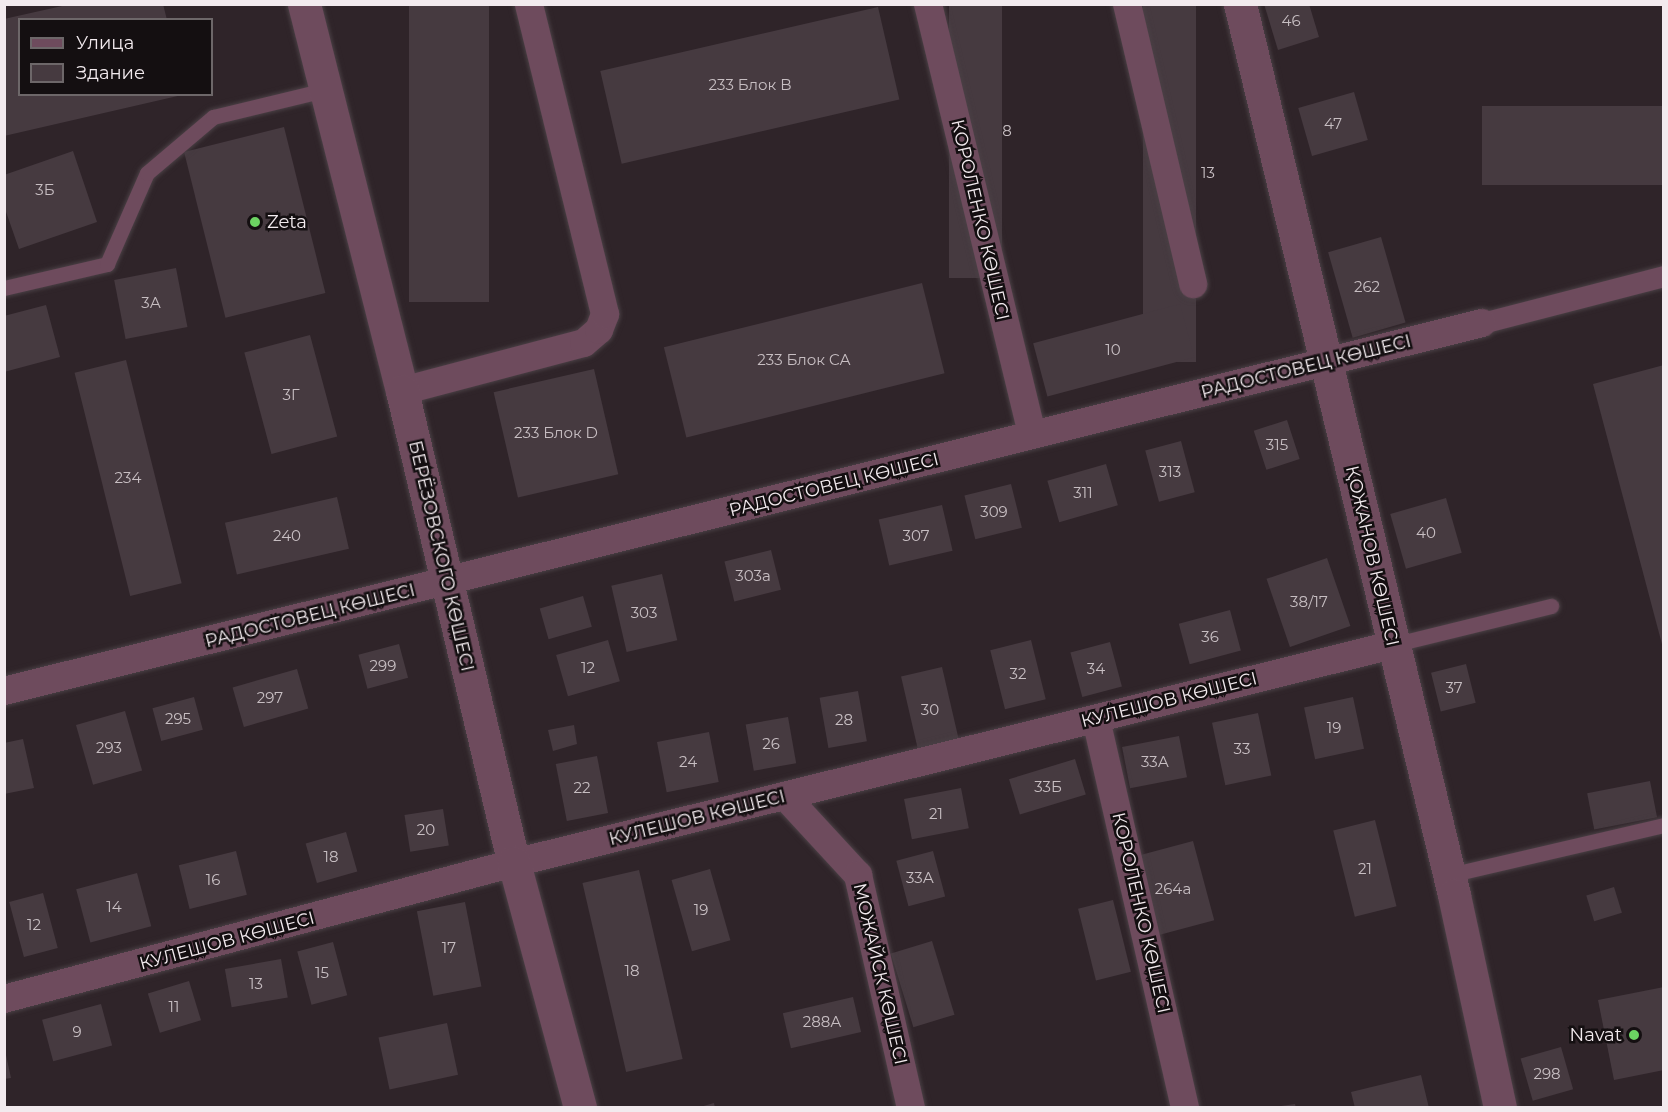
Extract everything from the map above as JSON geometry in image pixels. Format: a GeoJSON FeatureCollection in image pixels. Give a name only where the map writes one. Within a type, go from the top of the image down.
{"type":"FeatureCollection","features":[{"type":"Feature","properties":{"kind":"street","name":"БЕРЁЗОВСКОГО КӨШЕСІ"},"geometry":{"type":"LineString","coordinates":[[304,4],[402,391],[514,863],[580,1107]]}},
{"type":"Feature","properties":{"kind":"street"},"geometry":{"type":"LineString","coordinates":[[402,391],[584,343],[599,330],[605,314],[529,4]]}},
{"type":"Feature","properties":{"kind":"street","name":"КОРОЛЕНКО КӨШЕСІ"},"geometry":{"type":"LineString","coordinates":[[928,4],[1032,435]]}},
{"type":"Feature","properties":{"kind":"street"},"geometry":{"type":"LineString","coordinates":[[1127,4],[1193,284]]}},
{"type":"Feature","properties":{"kind":"street","name":"ҚОЖАНОВ КӨШЕСІ"},"geometry":{"type":"LineString","coordinates":[[1240,4],[1449,875],[1500,1107]]}},
{"type":"Feature","properties":{"kind":"street","name":"РАДОСТОВЕЦ КӨШЕСІ"},"geometry":{"type":"LineString","coordinates":[[4,692],[1664,276]]}},
{"type":"Feature","properties":{"kind":"street","name":"КУЛЕШОВ КӨШЕСІ"},"geometry":{"type":"LineString","coordinates":[[4,999],[514,863],[1392,645]]}},
{"type":"Feature","properties":{"kind":"street","name":"КОРОЛЕНКО КӨШЕСІ"},"geometry":{"type":"LineString","coordinates":[[1096,719],[1185,1107]]}},
{"type":"Feature","properties":{"kind":"street","name":"МОЖАЙСК КӨШЕСІ"},"geometry":{"type":"LineString","coordinates":[[785,796],[858,875],[911,1107]]}},
{"type":"Feature","properties":{"kind":"lane"},"geometry":{"type":"LineString","coordinates":[[4,288],[106,264],[147,173],[213,117],[325,90]]}},
{"type":"Feature","properties":{"kind":"lane"},"geometry":{"type":"LineString","coordinates":[[1392,645],[1551,606]]}},
{"type":"Feature","properties":{"kind":"lane"},"geometry":{"type":"LineString","coordinates":[[1449,875],[1664,825]]}},
{"type":"Feature","properties":{"kind":"building"},"geometry":{"type":"Polygon","coordinates":[[[71,4],[163,4],[166,18],[18,18],[18,96],[178,96],[4,136],[4,19],[71,4]]]}},
{"type":"Feature","properties":{"kind":"building"},"geometry":{"type":"Polygon","coordinates":[[[409,4],[489,4],[489,302],[409,302],[409,4]]]}},
{"type":"Feature","properties":{"kind":"building"},"geometry":{"type":"Polygon","coordinates":[[[949,4],[1002,4],[1002,278],[949,278],[949,4]]]}},
{"type":"Feature","properties":{"kind":"building"},"geometry":{"type":"Polygon","coordinates":[[[1143,4],[1196,4],[1196,362],[1143,362],[1143,4]]]}},
{"type":"Feature","properties":{"kind":"building"},"geometry":{"type":"Polygon","coordinates":[[[1264,4],[1309,4],[1319,37],[1278,50],[1264,4]]]}},
{"type":"Feature","properties":{"kind":"building"},"geometry":{"type":"Polygon","coordinates":[[[878,7],[899,100],[622,164],[600,71],[878,7]]]}},
{"type":"Feature","properties":{"kind":"building"},"geometry":{"type":"Polygon","coordinates":[[[1354,92],[1368,140],[1312,156],[1298,108],[1354,92]]]}},
{"type":"Feature","properties":{"kind":"building"},"geometry":{"type":"Polygon","coordinates":[[[1482,106],[1664,106],[1664,185],[1482,185],[1482,106]]]}},
{"type":"Feature","properties":{"kind":"building","name":"Zeta"},"geometry":{"type":"Polygon","coordinates":[[[284,127],[325,293],[225,318],[184,152],[284,127]]]}},
{"type":"Feature","properties":{"kind":"building"},"geometry":{"type":"Polygon","coordinates":[[[73,151],[97,222],[19,249],[4,206],[4,175],[73,151]]]}},
{"type":"Feature","properties":{"kind":"building"},"geometry":{"type":"Polygon","coordinates":[[[1381,237],[1406,323],[1353,338],[1328,252],[1381,237]]]}},
{"type":"Feature","properties":{"kind":"building"},"geometry":{"type":"Polygon","coordinates":[[[176,268],[187,327],[126,339],[114,280],[176,268]]]}},
{"type":"Feature","properties":{"kind":"building"},"geometry":{"type":"Polygon","coordinates":[[[922,283],[944,373],[686,438],[664,347],[922,283]]]}},
{"type":"Feature","properties":{"kind":"building"},"geometry":{"type":"Polygon","coordinates":[[[1180,304],[1194,357],[1047,396],[1033,343],[1180,304]]]}},
{"type":"Feature","properties":{"kind":"building"},"geometry":{"type":"Polygon","coordinates":[[[46,305],[60,357],[4,372],[4,316],[46,305]]]}},
{"type":"Feature","properties":{"kind":"building"},"geometry":{"type":"Polygon","coordinates":[[[310,335],[337,436],[271,454],[244,353],[310,335]]]}},
{"type":"Feature","properties":{"kind":"building"},"geometry":{"type":"Polygon","coordinates":[[[126,360],[182,583],[130,596],[75,373],[126,360]]]}},
{"type":"Feature","properties":{"kind":"building"},"geometry":{"type":"Polygon","coordinates":[[[1664,365],[1664,648],[1663,648],[1593,384],[1664,365]]]}},
{"type":"Feature","properties":{"kind":"building"},"geometry":{"type":"Polygon","coordinates":[[[594,369],[618,474],[518,497],[494,392],[594,369]]]}},
{"type":"Feature","properties":{"kind":"building"},"geometry":{"type":"Polygon","coordinates":[[[1287,420],[1300,459],[1266,470],[1254,431],[1287,420]]]}},
{"type":"Feature","properties":{"kind":"building"},"geometry":{"type":"Polygon","coordinates":[[[1181,441],[1195,492],[1159,502],[1145,451],[1181,441]]]}},
{"type":"Feature","properties":{"kind":"building"},"geometry":{"type":"Polygon","coordinates":[[[1106,464],[1118,505],[1059,522],[1047,481],[1106,464]]]}},
{"type":"Feature","properties":{"kind":"building"},"geometry":{"type":"Polygon","coordinates":[[[1011,484],[1022,528],[975,539],[964,496],[1011,484]]]}},
{"type":"Feature","properties":{"kind":"building"},"geometry":{"type":"Polygon","coordinates":[[[337,497],[349,549],[237,575],[225,523],[337,497]]]}},
{"type":"Feature","properties":{"kind":"building"},"geometry":{"type":"Polygon","coordinates":[[[1446,498],[1462,553],[1406,569],[1390,514],[1446,498]]]}},
{"type":"Feature","properties":{"kind":"building"},"geometry":{"type":"Polygon","coordinates":[[[942,505],[953,551],[889,565],[879,520],[942,505]]]}},
{"type":"Feature","properties":{"kind":"building"},"geometry":{"type":"Polygon","coordinates":[[[771,550],[781,590],[734,601],[724,562],[771,550]]]}},
{"type":"Feature","properties":{"kind":"building"},"geometry":{"type":"Polygon","coordinates":[[[1327,558],[1350,626],[1290,647],[1266,579],[1327,558]]]}},
{"type":"Feature","properties":{"kind":"building"},"geometry":{"type":"Polygon","coordinates":[[[662,574],[677,640],[627,652],[611,586],[662,574]]]}},
{"type":"Feature","properties":{"kind":"building"},"geometry":{"type":"Polygon","coordinates":[[[583,596],[592,627],[549,639],[540,608],[583,596]]]}},
{"type":"Feature","properties":{"kind":"building"},"geometry":{"type":"Polygon","coordinates":[[[1230,610],[1241,651],[1190,664],[1179,624],[1230,610]]]}},
{"type":"Feature","properties":{"kind":"building"},"geometry":{"type":"Polygon","coordinates":[[[608,640],[620,681],[568,696],[556,655],[608,640]]]}},
{"type":"Feature","properties":{"kind":"building"},"geometry":{"type":"Polygon","coordinates":[[[1031,640],[1046,699],[1005,709],[990,650],[1031,640]]]}},
{"type":"Feature","properties":{"kind":"building"},"geometry":{"type":"Polygon","coordinates":[[[1110,642],[1122,686],[1082,697],[1070,653],[1110,642]]]}},
{"type":"Feature","properties":{"kind":"building"},"geometry":{"type":"Polygon","coordinates":[[[399,644],[408,678],[367,689],[358,655],[399,644]]]}},
{"type":"Feature","properties":{"kind":"building"},"geometry":{"type":"Polygon","coordinates":[[[1466,664],[1476,703],[1441,712],[1431,673],[1466,664]]]}},
{"type":"Feature","properties":{"kind":"building"},"geometry":{"type":"Polygon","coordinates":[[[942,667],[960,743],[919,752],[901,676],[942,667]]]}},
{"type":"Feature","properties":{"kind":"building"},"geometry":{"type":"Polygon","coordinates":[[[297,669],[308,708],[244,727],[233,687],[297,669]]]}},
{"type":"Feature","properties":{"kind":"building"},"geometry":{"type":"Polygon","coordinates":[[[858,691],[867,741],[828,748],[820,698],[858,691]]]}},
{"type":"Feature","properties":{"kind":"building"},"geometry":{"type":"Polygon","coordinates":[[[194,697],[203,730],[161,741],[152,708],[194,697]]]}},
{"type":"Feature","properties":{"kind":"building"},"geometry":{"type":"Polygon","coordinates":[[[1353,697],[1364,749],[1315,759],[1304,707],[1353,697]]]}},
{"type":"Feature","properties":{"kind":"building"},"geometry":{"type":"Polygon","coordinates":[[[125,711],[142,771],[93,785],[76,725],[125,711]]]}},
{"type":"Feature","properties":{"kind":"building"},"geometry":{"type":"Polygon","coordinates":[[[1258,713],[1271,776],[1225,785],[1212,723],[1258,713]]]}},
{"type":"Feature","properties":{"kind":"building"},"geometry":{"type":"Polygon","coordinates":[[[788,717],[796,763],[754,771],[746,724],[788,717]]]}},
{"type":"Feature","properties":{"kind":"building"},"geometry":{"type":"Polygon","coordinates":[[[574,725],[577,744],[553,751],[548,730],[574,725]]]}},
{"type":"Feature","properties":{"kind":"building"},"geometry":{"type":"Polygon","coordinates":[[[709,732],[719,782],[667,792],[657,742],[709,732]]]}},
{"type":"Feature","properties":{"kind":"building"},"geometry":{"type":"Polygon","coordinates":[[[1179,736],[1187,777],[1130,788],[1122,747],[1179,736]]]}},
{"type":"Feature","properties":{"kind":"building"},"geometry":{"type":"Polygon","coordinates":[[[23,739],[34,788],[4,794],[4,743],[23,739]]]}},
{"type":"Feature","properties":{"kind":"building"},"geometry":{"type":"Polygon","coordinates":[[[597,756],[608,813],[567,821],[556,764],[597,756]]]}},
{"type":"Feature","properties":{"kind":"building"},"geometry":{"type":"Polygon","coordinates":[[[1075,759],[1086,794],[1020,815],[1009,779],[1075,759]]]}},
{"type":"Feature","properties":{"kind":"building"},"geometry":{"type":"Polygon","coordinates":[[[1650,781],[1657,817],[1594,830],[1587,793],[1650,781]]]}},
{"type":"Feature","properties":{"kind":"building"},"geometry":{"type":"Polygon","coordinates":[[[961,788],[969,828],[912,839],[904,799],[961,788]]]}},
{"type":"Feature","properties":{"kind":"building"},"geometry":{"type":"Polygon","coordinates":[[[443,809],[449,846],[410,852],[404,815],[443,809]]]}},
{"type":"Feature","properties":{"kind":"building"},"geometry":{"type":"Polygon","coordinates":[[[1375,820],[1397,906],[1355,917],[1333,830],[1375,820]]]}},
{"type":"Feature","properties":{"kind":"building"},"geometry":{"type":"Polygon","coordinates":[[[346,832],[357,871],[317,883],[306,844],[346,832]]]}},
{"type":"Feature","properties":{"kind":"building"},"geometry":{"type":"Polygon","coordinates":[[[1193,841],[1214,920],[1153,937],[1132,857],[1193,841]]]}},
{"type":"Feature","properties":{"kind":"building"},"geometry":{"type":"Polygon","coordinates":[[[236,851],[247,895],[190,909],[179,865],[236,851]]]}},
{"type":"Feature","properties":{"kind":"building"},"geometry":{"type":"Polygon","coordinates":[[[933,851],[945,896],[908,906],[896,861],[933,851]]]}},
{"type":"Feature","properties":{"kind":"building"},"geometry":{"type":"Polygon","coordinates":[[[710,869],[730,940],[692,951],[672,880],[710,869]]]}},
{"type":"Feature","properties":{"kind":"building"},"geometry":{"type":"Polygon","coordinates":[[[639,870],[683,1059],[626,1072],[582,883],[639,870]]]}},
{"type":"Feature","properties":{"kind":"building"},"geometry":{"type":"Polygon","coordinates":[[[137,873],[151,926],[90,942],[76,889],[137,873]]]}},
{"type":"Feature","properties":{"kind":"building"},"geometry":{"type":"Polygon","coordinates":[[[1614,887],[1622,913],[1594,921],[1586,895],[1614,887]]]}},
{"type":"Feature","properties":{"kind":"building"},"geometry":{"type":"Polygon","coordinates":[[[43,893],[58,948],[24,957],[9,902],[43,893]]]}},
{"type":"Feature","properties":{"kind":"building"},"geometry":{"type":"Polygon","coordinates":[[[1113,900],[1131,972],[1096,981],[1078,909],[1113,900]]]}},
{"type":"Feature","properties":{"kind":"building"},"geometry":{"type":"Polygon","coordinates":[[[465,902],[481,986],[433,996],[417,911],[465,902]]]}},
{"type":"Feature","properties":{"kind":"building"},"geometry":{"type":"Polygon","coordinates":[[[932,941],[955,1015],[913,1027],[891,954],[932,941]]]}},
{"type":"Feature","properties":{"kind":"building"},"geometry":{"type":"Polygon","coordinates":[[[333,942],[347,995],[311,1005],[297,952],[333,942]]]}},
{"type":"Feature","properties":{"kind":"building"},"geometry":{"type":"Polygon","coordinates":[[[281,959],[288,997],[232,1007],[225,969],[281,959]]]}},
{"type":"Feature","properties":{"kind":"building"},"geometry":{"type":"Polygon","coordinates":[[[189,981],[201,1020],[160,1033],[148,994],[189,981]]]}},
{"type":"Feature","properties":{"kind":"building","name":"Navat"},"geometry":{"type":"Polygon","coordinates":[[[1664,987],[1664,1070],[1614,1080],[1598,1000],[1664,987]]]}},
{"type":"Feature","properties":{"kind":"building"},"geometry":{"type":"Polygon","coordinates":[[[853,997],[861,1032],[791,1048],[783,1013],[853,997]]]}},
{"type":"Feature","properties":{"kind":"building"},"geometry":{"type":"Polygon","coordinates":[[[101,1004],[112,1046],[53,1061],[42,1020],[101,1004]]]}},
{"type":"Feature","properties":{"kind":"building"},"geometry":{"type":"Polygon","coordinates":[[[447,1023],[458,1075],[390,1089],[379,1038],[447,1023]]]}},
{"type":"Feature","properties":{"kind":"building"},"geometry":{"type":"Polygon","coordinates":[[[4,1046],[11,1078],[4,1079],[4,1046]]]}},
{"type":"Feature","properties":{"kind":"building"},"geometry":{"type":"Polygon","coordinates":[[[1561,1047],[1573,1089],[1533,1101],[1521,1059],[1561,1047]]]}},
{"type":"Feature","properties":{"kind":"building"},"geometry":{"type":"Polygon","coordinates":[[[1421,1075],[1429,1108],[1355,1108],[1351,1092],[1421,1075]]]}},
{"type":"Feature","properties":{"kind":"building"},"geometry":{"type":"Polygon","coordinates":[[[714,1103],[715,1108],[700,1108],[700,1107],[714,1103]]]}},
{"type":"Feature","properties":{"kind":"building"},"geometry":{"type":"Polygon","coordinates":[[[1295,1104],[1296,1108],[1282,1108],[1281,1106],[1295,1104]]]}},
{"type":"Feature","properties":{"kind":"place","name":"Zeta"},"geometry":{"type":"Point","coordinates":[255,222]}},
{"type":"Feature","properties":{"kind":"place","name":"Navat"},"geometry":{"type":"Point","coordinates":[1634,1035]}}]}
